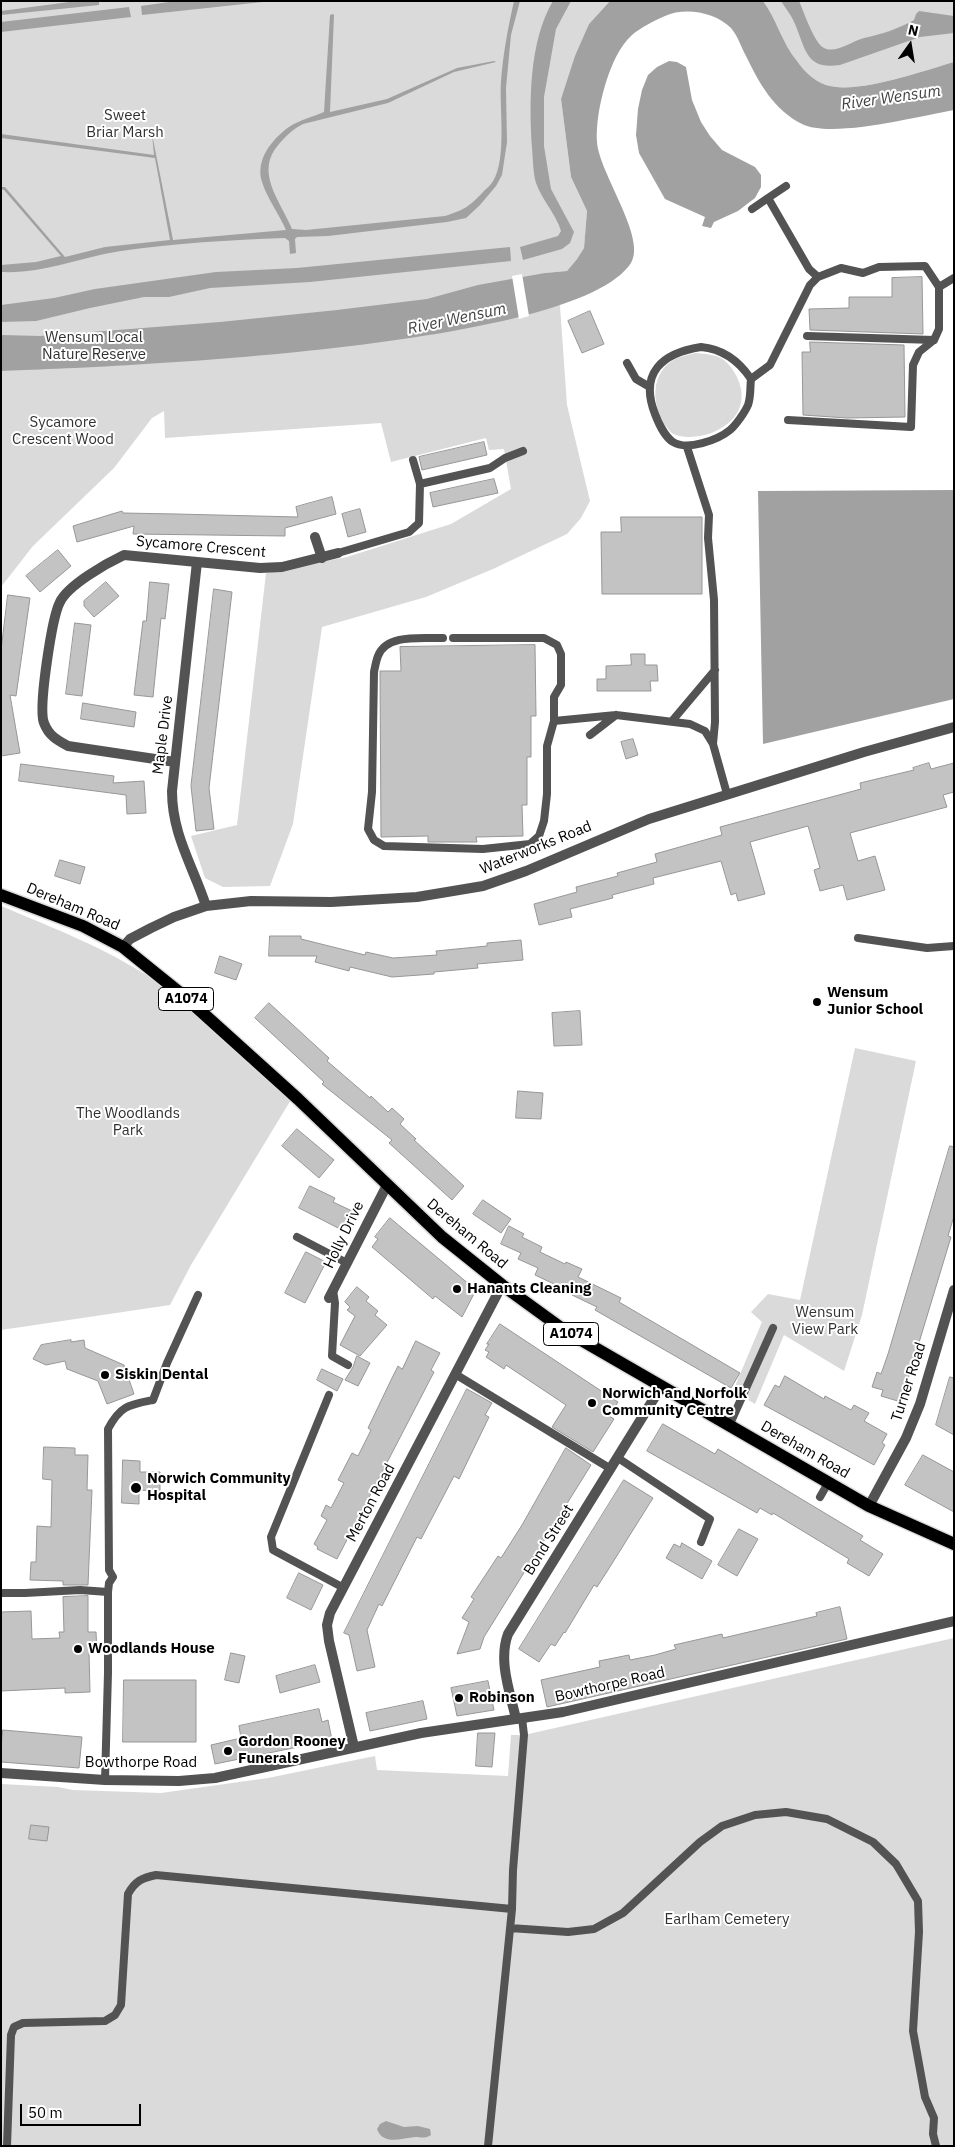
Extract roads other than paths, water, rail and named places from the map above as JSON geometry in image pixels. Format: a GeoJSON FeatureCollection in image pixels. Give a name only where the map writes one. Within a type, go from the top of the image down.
{"type":"FeatureCollection","features":[{"type":"Feature","properties":{"kind":"main road","name":"Dereham Road"},"geometry":{"type":"LineString","coordinates":[[1,894],[82,926],[123,946],[185,998],[298,1099],[442,1237],[564,1330],[869,1506],[954,1544]]}},
{"type":"Feature","properties":{"kind":"street"},"geometry":{"type":"LineString","coordinates":[[316,536],[322,558]]}},
{"type":"Feature","properties":{"kind":"street","name":"Sycamore Crescent"},"geometry":{"type":"LineString","coordinates":[[175,762],[68,746],[52,738],[44,723],[42,712],[56,614],[60,601],[70,590],[106,563],[124,556],[260,568],[282,567],[338,553]]}},
{"type":"Feature","properties":{"kind":"street","name":"Maple Drive"},"geometry":{"type":"LineString","coordinates":[[197,562],[175,762],[172,809],[175,828],[206,906]]}},
{"type":"Feature","properties":{"kind":"street","name":"Waterworks Road"},"geometry":{"type":"LineString","coordinates":[[123,946],[130,939],[151,928],[174,917],[206,906],[251,901],[330,902],[417,897],[483,886],[526,872],[649,819],[888,744],[954,727]]}},
{"type":"Feature","properties":{"kind":"street","name":"Holly Drive"},"geometry":{"type":"LineString","coordinates":[[331,1294],[387,1185]]}},
{"type":"Feature","properties":{"kind":"street","name":"Merton Road"},"geometry":{"type":"LineString","coordinates":[[354,1747],[329,1641],[327,1625],[330,1613],[502,1284]]}},
{"type":"Feature","properties":{"kind":"street","name":"Turner Road"},"geometry":{"type":"LineString","coordinates":[[869,1506],[906,1438],[920,1404],[954,1290]]}},
{"type":"Feature","properties":{"kind":"street","name":"Bond Street"},"geometry":{"type":"LineString","coordinates":[[519,1719],[504,1659],[503,1647],[508,1634],[661,1387]]}},
{"type":"Feature","properties":{"kind":"street","name":"Bowthorpe Road"},"geometry":{"type":"LineString","coordinates":[[1,1773],[105,1780],[179,1781],[214,1778],[421,1733],[573,1709],[954,1621]]}},
{"type":"Feature","properties":{"kind":"lane"},"geometry":{"type":"LineString","coordinates":[[752,209],[786,186]]}},
{"type":"Feature","properties":{"kind":"lane"},"geometry":{"type":"LineString","coordinates":[[768,198],[809,269],[818,278]]}},
{"type":"Feature","properties":{"kind":"lane"},"geometry":{"type":"LineString","coordinates":[[751,378],[770,366],[810,285],[818,278],[841,268],[862,273],[879,267],[925,266],[940,286],[939,329],[934,340],[919,352],[913,364],[911,426],[788,420]]}},
{"type":"Feature","properties":{"kind":"lane"},"geometry":{"type":"LineString","coordinates":[[940,286],[954,278]]}},
{"type":"Feature","properties":{"kind":"lane"},"geometry":{"type":"LineString","coordinates":[[807,336],[934,340]]}},
{"type":"Feature","properties":{"kind":"lane"},"geometry":{"type":"LineString","coordinates":[[701,347],[715,348],[741,363],[751,378],[748,405],[730,430],[702,444],[687,447],[673,442],[658,422],[650,401],[648,386],[652,375],[663,362],[680,350],[701,347]]}},
{"type":"Feature","properties":{"kind":"lane"},"geometry":{"type":"LineString","coordinates":[[627,363],[636,379],[648,386]]}},
{"type":"Feature","properties":{"kind":"lane"},"geometry":{"type":"LineString","coordinates":[[687,447],[709,515],[708,538],[714,600],[713,744]]}},
{"type":"Feature","properties":{"kind":"lane"},"geometry":{"type":"LineString","coordinates":[[420,484],[490,468],[505,458],[523,451]]}},
{"type":"Feature","properties":{"kind":"lane","name":"Sycamore Crescent"},"geometry":{"type":"LineString","coordinates":[[338,553],[409,532],[419,523],[420,484],[412,460]]}},
{"type":"Feature","properties":{"kind":"lane"},"geometry":{"type":"LineString","coordinates":[[443,638],[404,639],[389,643],[378,655],[374,672],[372,792],[368,829],[374,840],[384,846],[483,849],[530,844],[539,836],[544,821],[547,794],[548,746],[554,721],[554,697],[561,685],[561,654],[556,645],[544,638],[532,636],[453,638]]}},
{"type":"Feature","properties":{"kind":"lane"},"geometry":{"type":"LineString","coordinates":[[672,721],[715,670]]}},
{"type":"Feature","properties":{"kind":"lane"},"geometry":{"type":"LineString","coordinates":[[554,721],[616,714],[690,724],[705,731],[713,744],[727,794]]}},
{"type":"Feature","properties":{"kind":"lane"},"geometry":{"type":"LineString","coordinates":[[590,735],[616,714]]}},
{"type":"Feature","properties":{"kind":"lane"},"geometry":{"type":"LineString","coordinates":[[858,938],[927,948],[954,946]]}},
{"type":"Feature","properties":{"kind":"lane"},"geometry":{"type":"LineString","coordinates":[[297,1236],[347,1263]]}},
{"type":"Feature","properties":{"kind":"lane"},"geometry":{"type":"LineString","coordinates":[[331,1294],[335,1303],[332,1356],[348,1365]]}},
{"type":"Feature","properties":{"kind":"lane"},"geometry":{"type":"LineString","coordinates":[[105,1780],[108,1592],[109,1583],[113,1577],[109,1570],[108,1428],[117,1412],[137,1403],[153,1400],[171,1354],[198,1295]]}},
{"type":"Feature","properties":{"kind":"lane"},"geometry":{"type":"LineString","coordinates":[[729,1426],[773,1328]]}},
{"type":"Feature","properties":{"kind":"lane"},"geometry":{"type":"LineString","coordinates":[[455,1374],[611,1470]]}},
{"type":"Feature","properties":{"kind":"lane"},"geometry":{"type":"LineString","coordinates":[[329,1395],[271,1537],[273,1550],[342,1588]]}},
{"type":"Feature","properties":{"kind":"lane"},"geometry":{"type":"LineString","coordinates":[[618,1458],[710,1520],[701,1542]]}},
{"type":"Feature","properties":{"kind":"lane"},"geometry":{"type":"LineString","coordinates":[[820,1497],[828,1483]]}},
{"type":"Feature","properties":{"kind":"lane"},"geometry":{"type":"LineString","coordinates":[[1,1593],[80,1590],[108,1592]]}},
{"type":"Feature","properties":{"kind":"lane"},"geometry":{"type":"LineString","coordinates":[[488,2146],[512,1909],[513,1870],[524,1735],[519,1719]]}},
{"type":"Feature","properties":{"kind":"lane"},"geometry":{"type":"LineString","coordinates":[[510,1928],[568,1932],[594,1929],[623,1913],[700,1842],[722,1826],[755,1815],[786,1812],[827,1819],[873,1842],[896,1864],[918,1901],[919,1932],[913,2031],[925,2097],[934,2118],[933,2134],[936,2146]]}},
{"type":"Feature","properties":{"kind":"lane"},"geometry":{"type":"LineString","coordinates":[[7,2146],[11,2035],[14,2027],[23,2023],[105,2020],[115,2015],[121,2005],[128,1894],[134,1883],[143,1878],[156,1875],[512,1909]]}},
{"type":"Feature","properties":{"kind":"water"},"geometry":{"type":"Polygon","coordinates":[[[77,1],[111,1],[99,2],[99,5],[1,15],[1,11],[77,1]]]}},
{"type":"Feature","properties":{"kind":"water"},"geometry":{"type":"Polygon","coordinates":[[[176,1],[272,1],[142,15],[141,6],[176,1]]]}},
{"type":"Feature","properties":{"kind":"water"},"geometry":{"type":"Polygon","coordinates":[[[514,1],[520,1],[511,35],[506,88],[507,142],[502,175],[496,186],[466,218],[447,222],[328,236],[297,237],[295,239],[296,253],[290,254],[289,241],[285,238],[223,241],[121,251],[47,268],[1,272],[1,265],[36,262],[61,256],[1,187],[5,187],[65,257],[105,247],[170,240],[155,158],[1,138],[1,134],[154,155],[152,134],[173,240],[286,230],[264,188],[260,174],[261,166],[266,151],[283,132],[297,122],[324,112],[330,15],[333,14],[330,112],[387,99],[457,68],[496,62],[454,72],[388,103],[303,124],[290,132],[272,155],[269,165],[269,176],[276,197],[292,229],[306,230],[445,216],[462,210],[474,201],[493,181],[500,159],[502,71],[514,1]]]}},
{"type":"Feature","properties":{"kind":"water"},"geometry":{"type":"Polygon","coordinates":[[[553,1],[571,1],[556,29],[544,97],[544,146],[551,189],[574,232],[570,243],[562,249],[523,260],[520,247],[558,236],[561,231],[536,183],[531,130],[531,92],[535,53],[545,17],[553,1]]]}},
{"type":"Feature","properties":{"kind":"water","name":"River Wensum"},"geometry":{"type":"Polygon","coordinates":[[[610,1],[763,1],[792,54],[806,72],[817,81],[826,85],[855,87],[890,81],[954,62],[954,110],[854,128],[816,128],[802,124],[783,111],[768,95],[731,28],[717,18],[708,15],[690,12],[673,13],[652,22],[632,35],[617,56],[605,85],[598,116],[597,142],[605,170],[628,222],[633,238],[634,252],[631,263],[592,292],[524,316],[436,334],[336,348],[138,365],[1,371],[1,335],[40,336],[220,322],[337,310],[427,299],[478,285],[567,271],[584,248],[587,211],[571,177],[561,99],[575,56],[589,24],[610,1]]]}},
{"type":"Feature","properties":{"kind":"water"},"geometry":{"type":"Polygon","coordinates":[[[781,1],[799,1],[820,45],[829,49],[839,48],[902,26],[914,20],[919,11],[954,16],[954,33],[920,37],[840,65],[829,66],[814,61],[809,56],[791,15],[781,1]]]}},
{"type":"Feature","properties":{"kind":"water"},"geometry":{"type":"Polygon","coordinates":[[[129,7],[131,17],[1,32],[1,22],[129,7]]]}},
{"type":"Feature","properties":{"kind":"water"},"geometry":{"type":"Polygon","coordinates":[[[669,61],[677,62],[686,67],[692,100],[701,122],[710,136],[722,150],[755,167],[761,175],[761,187],[755,198],[738,211],[714,222],[711,228],[702,226],[705,217],[665,199],[639,153],[636,135],[642,90],[648,75],[657,67],[669,61]]]}},
{"type":"Feature","properties":{"kind":"water"},"geometry":{"type":"Polygon","coordinates":[[[510,247],[511,261],[310,282],[210,288],[169,297],[144,297],[36,321],[1,322],[1,305],[54,298],[95,289],[216,272],[297,268],[510,247]]]}},
{"type":"Feature","properties":{"kind":"water"},"geometry":{"type":"Polygon","coordinates":[[[954,490],[954,699],[763,744],[758,491],[954,490]]]}},
{"type":"Feature","properties":{"kind":"water"},"geometry":{"type":"Polygon","coordinates":[[[386,2121],[404,2127],[418,2126],[430,2129],[431,2135],[393,2140],[384,2138],[377,2129],[380,2124],[386,2121]]]}},
{"type":"Feature","properties":{"kind":"place","name":"Wensum Junior School"},"geometry":{"type":"Point","coordinates":[817,1002]}},
{"type":"Feature","properties":{"kind":"place","name":"Hanants Cleaning"},"geometry":{"type":"Point","coordinates":[457,1289]}},
{"type":"Feature","properties":{"kind":"place","name":"Siskin Dental"},"geometry":{"type":"Point","coordinates":[105,1375]}},
{"type":"Feature","properties":{"kind":"place","name":"Norwich and Norfolk Community Centre"},"geometry":{"type":"Point","coordinates":[592,1403]}},
{"type":"Feature","properties":{"kind":"place","name":"Norwich Community Hospital"},"geometry":{"type":"Point","coordinates":[136,1488]}},
{"type":"Feature","properties":{"kind":"place","name":"Woodlands House"},"geometry":{"type":"Point","coordinates":[78,1649]}},
{"type":"Feature","properties":{"kind":"place","name":"Robinson"},"geometry":{"type":"Point","coordinates":[459,1698]}},
{"type":"Feature","properties":{"kind":"place","name":"Gordon Rooney Funerals"},"geometry":{"type":"Point","coordinates":[228,1751]}},
{"type":"Feature","properties":{"kind":"park label","name":"Sweet Briar Marsh"},"geometry":{"type":"Point","coordinates":[125,124]}},
{"type":"Feature","properties":{"kind":"park label","name":"Wensum Local Nature Reserve"},"geometry":{"type":"Point","coordinates":[94,346]}},
{"type":"Feature","properties":{"kind":"park label","name":"Sycamore Crescent Wood"},"geometry":{"type":"Point","coordinates":[63,432]}},
{"type":"Feature","properties":{"kind":"park label","name":"The Woodlands Park"},"geometry":{"type":"Point","coordinates":[128,1122]}},
{"type":"Feature","properties":{"kind":"park label","name":"Wensum View Park"},"geometry":{"type":"Point","coordinates":[825,1322]}},
{"type":"Feature","properties":{"kind":"park label","name":"Earlham Cemetery"},"geometry":{"type":"Point","coordinates":[727,1920]}}]}
